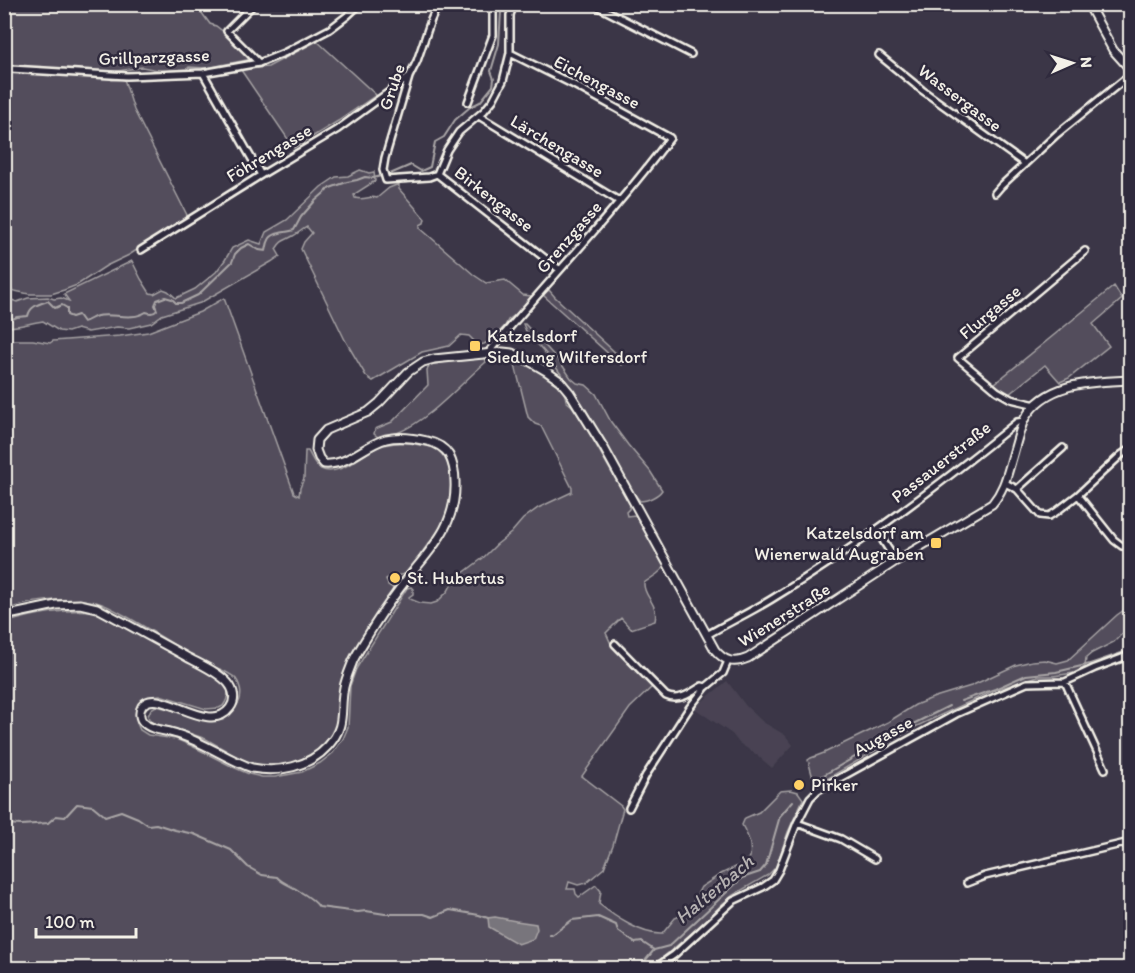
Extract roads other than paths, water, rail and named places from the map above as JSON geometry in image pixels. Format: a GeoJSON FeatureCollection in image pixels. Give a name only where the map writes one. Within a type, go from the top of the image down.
{"type":"FeatureCollection","features":[{"type":"Feature","properties":{"kind":"street"},"geometry":{"type":"LineString","coordinates":[[254,4],[227,31],[259,63]]}},
{"type":"Feature","properties":{"kind":"street","name":"Grillparzgasse"},"geometry":{"type":"LineString","coordinates":[[4,67],[127,76],[203,73],[259,63],[284,53],[330,29],[360,4]]}},
{"type":"Feature","properties":{"kind":"street","name":"Grube"},"geometry":{"type":"LineString","coordinates":[[437,174],[429,177],[386,180],[383,170],[409,76],[417,61],[438,4]]}},
{"type":"Feature","properties":{"kind":"street"},"geometry":{"type":"LineString","coordinates":[[468,102],[493,35],[494,4]]}},
{"type":"Feature","properties":{"kind":"street"},"geometry":{"type":"LineString","coordinates":[[437,174],[447,150],[459,132],[479,116],[493,100],[503,81],[510,53],[510,15],[514,4]]}},
{"type":"Feature","properties":{"kind":"street"},"geometry":{"type":"LineString","coordinates":[[593,4],[691,54]]}},
{"type":"Feature","properties":{"kind":"street"},"geometry":{"type":"LineString","coordinates":[[1088,4],[1113,50],[1131,69]]}},
{"type":"Feature","properties":{"kind":"street","name":"Eichengasse"},"geometry":{"type":"LineString","coordinates":[[510,53],[670,138]]}},
{"type":"Feature","properties":{"kind":"street","name":"Wassergasse"},"geometry":{"type":"LineString","coordinates":[[879,55],[922,90],[1024,164]]}},
{"type":"Feature","properties":{"kind":"street"},"geometry":{"type":"LineString","coordinates":[[203,73],[261,175]]}},
{"type":"Feature","properties":{"kind":"street"},"geometry":{"type":"LineString","coordinates":[[995,193],[1057,134],[1131,75]]}},
{"type":"Feature","properties":{"kind":"street","name":"Föhrengasse"},"geometry":{"type":"LineString","coordinates":[[141,250],[338,129],[409,76]]}},
{"type":"Feature","properties":{"kind":"street","name":"Lärchengasse"},"geometry":{"type":"LineString","coordinates":[[479,116],[619,201]]}},
{"type":"Feature","properties":{"kind":"street","name":"Grenzgasse"},"geometry":{"type":"LineString","coordinates":[[488,352],[602,224],[670,138]]}},
{"type":"Feature","properties":{"kind":"street","name":"Birkengasse"},"geometry":{"type":"LineString","coordinates":[[437,174],[560,270]]}},
{"type":"Feature","properties":{"kind":"street","name":"Flurgasse"},"geometry":{"type":"LineString","coordinates":[[1036,405],[1004,395],[958,358],[1084,251]]}},
{"type":"Feature","properties":{"kind":"street","name":"Wienerstraße"},"geometry":{"type":"LineString","coordinates":[[4,616],[56,605],[80,604],[97,608],[208,669],[227,682],[233,691],[233,701],[229,710],[210,718],[161,701],[151,700],[143,704],[139,712],[141,721],[148,727],[177,733],[252,768],[261,770],[301,765],[315,758],[329,746],[336,735],[341,724],[344,687],[354,659],[393,597],[446,528],[452,514],[455,490],[455,473],[449,456],[435,443],[418,439],[387,439],[340,463],[324,464],[316,450],[317,440],[326,430],[368,412],[408,372],[423,362],[488,352],[512,353],[530,361],[560,381],[604,448],[720,656],[728,661],[737,662],[748,658],[896,561],[992,504],[1005,483],[1024,421],[1036,405],[1054,392],[1093,382],[1131,380]]}},
{"type":"Feature","properties":{"kind":"street","name":"Passauerstraße"},"geometry":{"type":"LineString","coordinates":[[707,635],[775,597],[876,530],[1017,422],[1024,421]]}},
{"type":"Feature","properties":{"kind":"street"},"geometry":{"type":"LineString","coordinates":[[1017,489],[1063,447]]}},
{"type":"Feature","properties":{"kind":"street"},"geometry":{"type":"LineString","coordinates":[[1005,483],[1017,489],[1040,515],[1049,516],[1056,513],[1121,455],[1131,449]]}},
{"type":"Feature","properties":{"kind":"street"},"geometry":{"type":"LineString","coordinates":[[1078,495],[1114,540],[1122,546],[1131,547]]}},
{"type":"Feature","properties":{"kind":"street"},"geometry":{"type":"LineString","coordinates":[[876,530],[896,561]]}},
{"type":"Feature","properties":{"kind":"street"},"geometry":{"type":"LineString","coordinates":[[615,644],[666,696],[681,698],[702,686],[705,687]]}},
{"type":"Feature","properties":{"kind":"street","name":"Augasse"},"geometry":{"type":"LineString","coordinates":[[656,969],[733,901],[773,880],[797,823],[810,798],[818,790],[956,714],[1027,683],[1065,682],[1131,654]]}},
{"type":"Feature","properties":{"kind":"street"},"geometry":{"type":"LineString","coordinates":[[629,808],[646,775],[690,707],[705,687],[723,673],[728,661]]}},
{"type":"Feature","properties":{"kind":"street"},"geometry":{"type":"LineString","coordinates":[[1065,682],[1105,769]]}},
{"type":"Feature","properties":{"kind":"street"},"geometry":{"type":"LineString","coordinates":[[797,823],[841,839],[875,859]]}},
{"type":"Feature","properties":{"kind":"street"},"geometry":{"type":"LineString","coordinates":[[967,883],[985,876],[1131,842]]}},
{"type":"Feature","properties":{"kind":"waterway"},"geometry":{"type":"LineString","coordinates":[[4,316],[10,320],[28,316],[38,304],[48,301],[55,308],[62,305],[67,308],[67,315],[72,317],[78,315],[83,322],[97,316],[135,316],[146,312],[153,313],[157,310],[155,305],[157,300],[165,297],[181,303],[198,295],[232,262],[235,254],[241,248],[249,244],[266,251],[268,241],[273,235],[294,230],[301,217],[330,188],[365,177],[373,178],[390,174],[411,165],[421,171],[430,167],[435,142],[444,137],[455,120],[480,102],[493,86],[494,79],[491,71],[499,44],[501,11]]}},
{"type":"Feature","properties":{"kind":"waterway","name":"Halterbach"},"geometry":{"type":"LineString","coordinates":[[961,701],[1026,675],[1056,672],[1090,664],[1130,650]]}},
{"type":"Feature","properties":{"kind":"waterway","name":"Halterbach"},"geometry":{"type":"LineString","coordinates":[[822,776],[905,728],[949,706]]}},
{"type":"Feature","properties":{"kind":"waterway","name":"Halterbach"},"geometry":{"type":"LineString","coordinates":[[626,968],[627,965],[640,967],[654,950],[669,946],[742,878],[760,872],[766,865],[780,816],[793,801]]}},
{"type":"Feature","properties":{"kind":"waterway"},"geometry":{"type":"LineString","coordinates":[[4,824],[48,823],[56,816],[65,817],[77,804],[93,806],[105,816],[121,811],[148,825],[156,824],[194,834],[231,850],[248,867],[262,875],[277,877],[310,898],[319,907],[385,914],[424,914],[433,917],[450,910],[488,918]]}},
{"type":"Feature","properties":{"kind":"waterway"},"geometry":{"type":"LineString","coordinates":[[549,935],[572,920],[598,917],[616,925],[618,931],[635,943],[642,942],[654,950]]}},
{"type":"Feature","properties":{"kind":"place","name":"Katzelsdorf Siedlung Wilfersdorf"},"geometry":{"type":"Point","coordinates":[475,346]}},
{"type":"Feature","properties":{"kind":"place","name":"Katzelsdorf am Wienerwald Augraben"},"geometry":{"type":"Point","coordinates":[936,543]}},
{"type":"Feature","properties":{"kind":"place","name":"St. Hubertus"},"geometry":{"type":"Point","coordinates":[395,578]}},
{"type":"Feature","properties":{"kind":"place","name":"Pirker"},"geometry":{"type":"Point","coordinates":[799,785]}}]}
